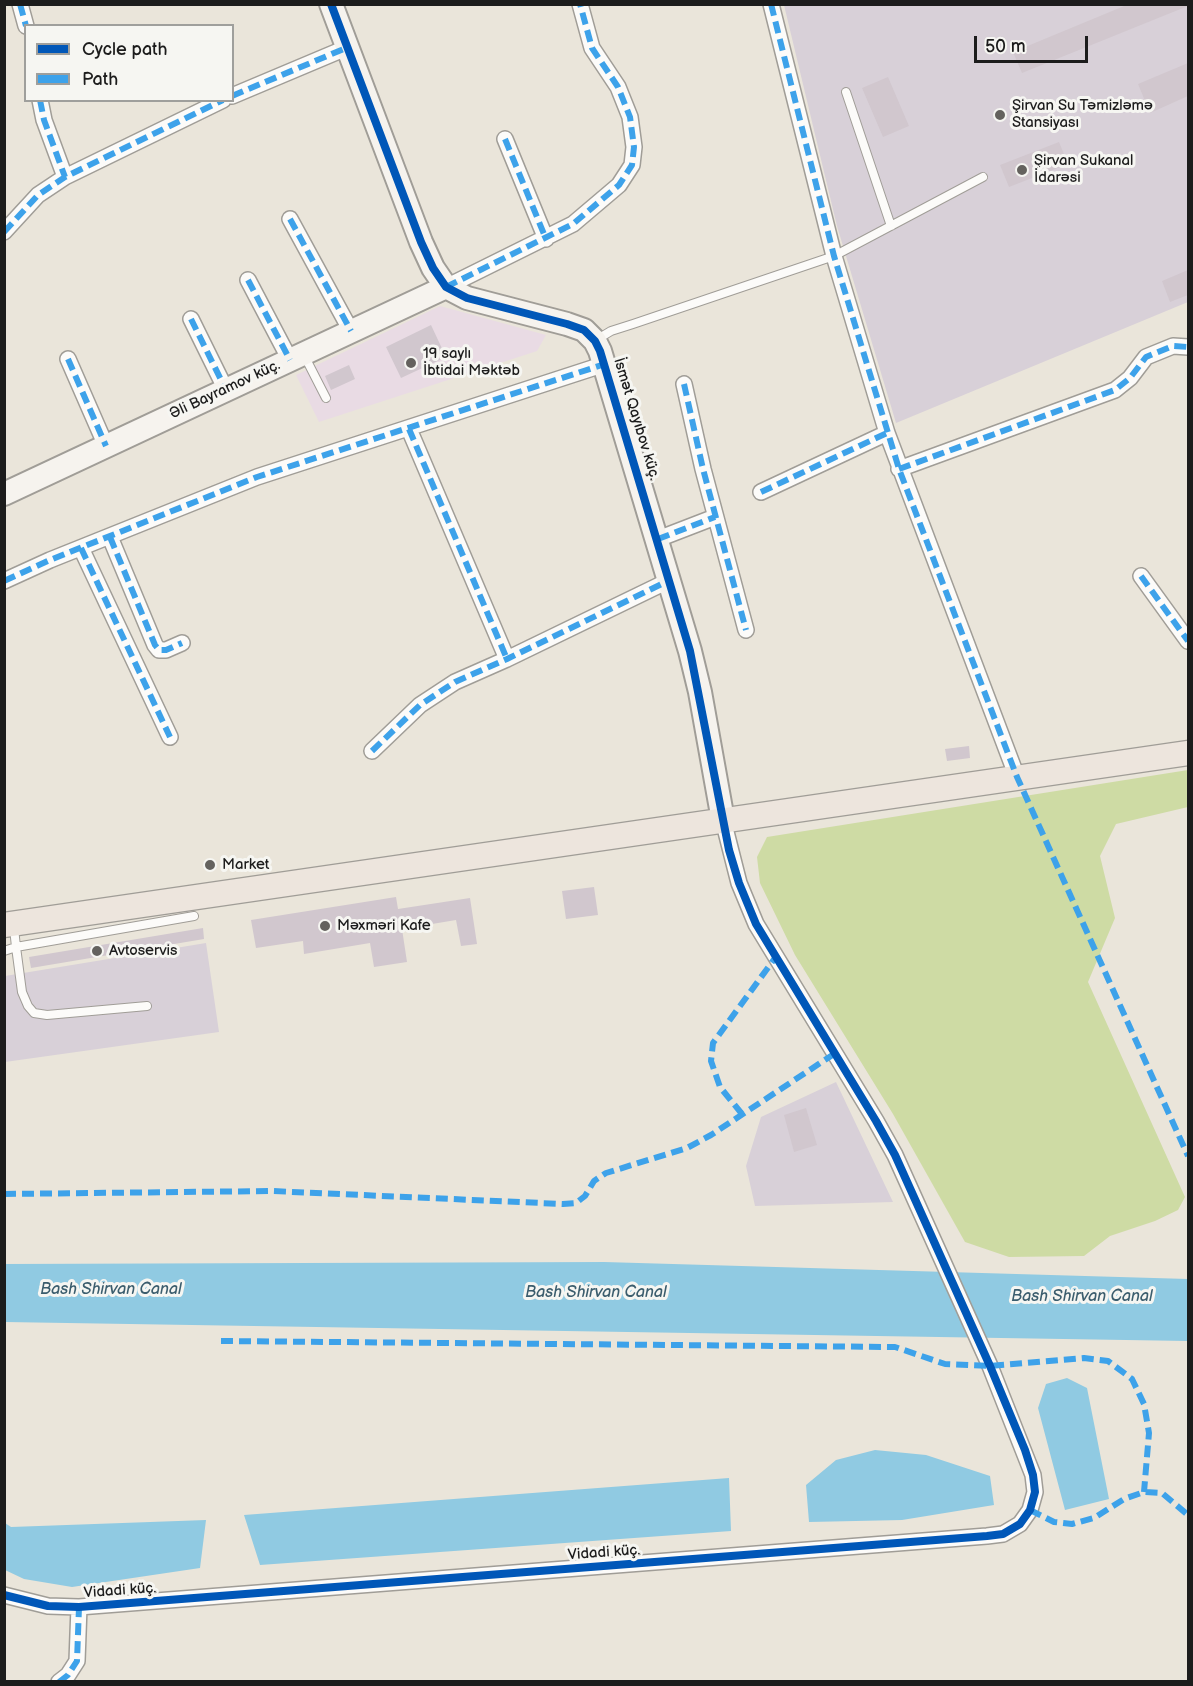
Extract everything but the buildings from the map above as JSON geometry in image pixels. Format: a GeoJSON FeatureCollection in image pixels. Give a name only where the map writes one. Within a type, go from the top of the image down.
{"type":"FeatureCollection","features":[{"type":"Feature","properties":{"kind":"main road"},"geometry":{"type":"LineString","coordinates":[[11,932],[723,820],[1188,753]]}},
{"type":"Feature","properties":{"kind":"street"},"geometry":{"type":"LineString","coordinates":[[20,4],[25,24]]}},
{"type":"Feature","properties":{"kind":"street"},"geometry":{"type":"LineString","coordinates":[[331,4],[422,242],[433,268],[446,286],[467,298],[584,330],[595,340]]}},
{"type":"Feature","properties":{"kind":"street"},"geometry":{"type":"LineString","coordinates":[[446,286],[573,224],[620,185],[632,165],[634,147],[630,117],[618,87],[592,48],[580,4]]}},
{"type":"Feature","properties":{"kind":"street"},"geometry":{"type":"LineString","coordinates":[[771,4],[834,256],[887,433],[1017,777]]}},
{"type":"Feature","properties":{"kind":"street"},"geometry":{"type":"LineString","coordinates":[[234,95],[346,48]]}},
{"type":"Feature","properties":{"kind":"street"},"geometry":{"type":"LineString","coordinates":[[40,102],[44,120],[65,177]]}},
{"type":"Feature","properties":{"kind":"street"},"geometry":{"type":"LineString","coordinates":[[4,232],[38,195],[65,177],[219,102]]}},
{"type":"Feature","properties":{"kind":"street"},"geometry":{"type":"LineString","coordinates":[[505,139],[546,239]]}},
{"type":"Feature","properties":{"kind":"street"},"geometry":{"type":"LineString","coordinates":[[290,219],[351,331]]}},
{"type":"Feature","properties":{"kind":"street"},"geometry":{"type":"LineString","coordinates":[[248,280],[297,357]]}},
{"type":"Feature","properties":{"kind":"street","name":"Əli Bayramov küç."},"geometry":{"type":"LineString","coordinates":[[4,494],[446,286]]}},
{"type":"Feature","properties":{"kind":"street"},"geometry":{"type":"LineString","coordinates":[[190,319],[226,390]]}},
{"type":"Feature","properties":{"kind":"street","name":"İsmət Qayıbov küç."},"geometry":{"type":"LineString","coordinates":[[595,340],[605,364],[690,651],[700,692],[723,820]]}},
{"type":"Feature","properties":{"kind":"street"},"geometry":{"type":"LineString","coordinates":[[900,469],[1115,390],[1130,378],[1146,357],[1173,346],[1188,347]]}},
{"type":"Feature","properties":{"kind":"street"},"geometry":{"type":"LineString","coordinates":[[68,359],[106,446]]}},
{"type":"Feature","properties":{"kind":"street"},"geometry":{"type":"LineString","coordinates":[[4,581],[257,477],[605,364]]}},
{"type":"Feature","properties":{"kind":"street"},"geometry":{"type":"LineString","coordinates":[[684,384],[715,517],[746,630]]}},
{"type":"Feature","properties":{"kind":"street"},"geometry":{"type":"LineString","coordinates":[[409,429],[507,659]]}},
{"type":"Feature","properties":{"kind":"street"},"geometry":{"type":"LineString","coordinates":[[761,492],[887,433]]}},
{"type":"Feature","properties":{"kind":"street"},"geometry":{"type":"LineString","coordinates":[[658,539],[715,517]]}},
{"type":"Feature","properties":{"kind":"street"},"geometry":{"type":"LineString","coordinates":[[110,537],[154,645],[159,650],[166,650],[182,643]]}},
{"type":"Feature","properties":{"kind":"street"},"geometry":{"type":"LineString","coordinates":[[81,548],[170,737]]}},
{"type":"Feature","properties":{"kind":"street"},"geometry":{"type":"LineString","coordinates":[[1141,576],[1188,641]]}},
{"type":"Feature","properties":{"kind":"street"},"geometry":{"type":"LineString","coordinates":[[372,751],[420,705],[455,682],[670,580]]}},
{"type":"Feature","properties":{"kind":"street","name":"Vidadi küç."},"geometry":{"type":"LineString","coordinates":[[4,1595],[48,1606],[79,1607],[1003,1534],[1020,1524],[1030,1510],[1035,1492],[1033,1476],[1025,1450],[984,1352],[900,1165],[876,1121],[756,924],[739,883],[723,820]]}},
{"type":"Feature","properties":{"kind":"street"},"geometry":{"type":"LineString","coordinates":[[59,1682],[68,1675],[77,1661],[79,1607]]}},
{"type":"Feature","properties":{"kind":"lane"},"geometry":{"type":"LineString","coordinates":[[846,92],[891,226]]}},
{"type":"Feature","properties":{"kind":"lane"},"geometry":{"type":"LineString","coordinates":[[595,340],[622,328],[834,256],[983,177]]}},
{"type":"Feature","properties":{"kind":"lane"},"geometry":{"type":"LineString","coordinates":[[297,357],[326,398]]}},
{"type":"Feature","properties":{"kind":"lane"},"geometry":{"type":"LineString","coordinates":[[11,932],[194,916]]}},
{"type":"Feature","properties":{"kind":"lane"},"geometry":{"type":"LineString","coordinates":[[4,951],[11,932]]}},
{"type":"Feature","properties":{"kind":"lane"},"geometry":{"type":"LineString","coordinates":[[11,932],[22,992],[34,1013],[46,1015],[147,1006]]}},
{"type":"Feature","properties":{"kind":"shaded area","name":"Şirvan Su Təmizləmə Stansiyası"},"geometry":{"type":"Polygon","coordinates":[[[784,5],[1188,5],[1188,302],[896,423],[837,226],[784,5]]]}},
{"type":"Feature","properties":{"kind":"shaded area","name":"19 saylı İbtidai Məktəb"},"geometry":{"type":"Polygon","coordinates":[[[440,306],[546,335],[537,351],[319,422],[296,375],[440,306]]]}},
{"type":"Feature","properties":{"kind":"shaded area"},"geometry":{"type":"Polygon","coordinates":[[[206,943],[219,1032],[5,1062],[5,976],[206,943]]]}},
{"type":"Feature","properties":{"kind":"shaded area"},"geometry":{"type":"Polygon","coordinates":[[[836,1082],[893,1202],[755,1206],[746,1166],[761,1117],[836,1082]]]}},
{"type":"Feature","properties":{"kind":"green space"},"geometry":{"type":"Polygon","coordinates":[[[1188,770],[1188,807],[1116,824],[1100,856],[1115,918],[1088,982],[1185,1197],[1178,1210],[1155,1221],[1110,1236],[1084,1256],[1009,1257],[965,1242],[893,1114],[795,955],[760,883],[757,857],[767,837],[1188,770]]]}},
{"type":"Feature","properties":{"kind":"water","name":"Bash Shirvan Canal"},"geometry":{"type":"Polygon","coordinates":[[[604,1262],[1188,1279],[1188,1341],[5,1322],[5,1264],[604,1262]]]}},
{"type":"Feature","properties":{"kind":"water"},"geometry":{"type":"Polygon","coordinates":[[[1067,1378],[1087,1388],[1109,1499],[1065,1510],[1038,1408],[1046,1384],[1067,1378]]]}},
{"type":"Feature","properties":{"kind":"water"},"geometry":{"type":"Polygon","coordinates":[[[875,1450],[926,1455],[990,1476],[994,1505],[902,1520],[809,1522],[806,1485],[836,1460],[875,1450]]]}},
{"type":"Feature","properties":{"kind":"water"},"geometry":{"type":"Polygon","coordinates":[[[729,1478],[731,1531],[260,1565],[244,1515],[729,1478]]]}},
{"type":"Feature","properties":{"kind":"water"},"geometry":{"type":"Polygon","coordinates":[[[206,1520],[200,1568],[72,1587],[24,1579],[5,1570],[5,1523],[11,1527],[206,1520]]]}},
{"type":"Feature","properties":{"kind":"marked path"},"geometry":{"type":"LineString","coordinates":[[20,4],[25,24]]}},
{"type":"Feature","properties":{"kind":"marked path"},"geometry":{"type":"LineString","coordinates":[[446,287],[573,224],[619,185],[632,165],[634,147],[630,117],[618,87],[592,48],[580,4]]}},
{"type":"Feature","properties":{"kind":"marked path"},"geometry":{"type":"LineString","coordinates":[[771,4],[834,256],[899,469],[1017,777],[1188,1156]]}},
{"type":"Feature","properties":{"kind":"marked path"},"geometry":{"type":"LineString","coordinates":[[234,95],[346,48]]}},
{"type":"Feature","properties":{"kind":"marked path"},"geometry":{"type":"LineString","coordinates":[[40,102],[44,120],[65,177]]}},
{"type":"Feature","properties":{"kind":"marked path"},"geometry":{"type":"LineString","coordinates":[[4,232],[38,195],[65,177],[219,102]]}},
{"type":"Feature","properties":{"kind":"marked path"},"geometry":{"type":"LineString","coordinates":[[505,139],[546,239]]}},
{"type":"Feature","properties":{"kind":"marked path"},"geometry":{"type":"LineString","coordinates":[[290,219],[351,331]]}},
{"type":"Feature","properties":{"kind":"marked path"},"geometry":{"type":"LineString","coordinates":[[248,280],[290,360]]}},
{"type":"Feature","properties":{"kind":"marked path"},"geometry":{"type":"LineString","coordinates":[[191,319],[226,390]]}},
{"type":"Feature","properties":{"kind":"marked path"},"geometry":{"type":"LineString","coordinates":[[899,469],[1115,390],[1130,378],[1146,357],[1173,346],[1188,347]]}},
{"type":"Feature","properties":{"kind":"marked path"},"geometry":{"type":"LineString","coordinates":[[68,359],[106,446]]}},
{"type":"Feature","properties":{"kind":"marked path"},"geometry":{"type":"LineString","coordinates":[[4,581],[50,560],[257,477],[605,364]]}},
{"type":"Feature","properties":{"kind":"marked path"},"geometry":{"type":"LineString","coordinates":[[684,384],[703,469],[746,630]]}},
{"type":"Feature","properties":{"kind":"marked path"},"geometry":{"type":"LineString","coordinates":[[409,429],[507,659]]}},
{"type":"Feature","properties":{"kind":"marked path"},"geometry":{"type":"LineString","coordinates":[[761,492],[887,433]]}},
{"type":"Feature","properties":{"kind":"marked path"},"geometry":{"type":"LineString","coordinates":[[658,539],[715,517]]}},
{"type":"Feature","properties":{"kind":"marked path"},"geometry":{"type":"LineString","coordinates":[[110,537],[155,645],[159,650],[166,650],[182,643]]}},
{"type":"Feature","properties":{"kind":"marked path"},"geometry":{"type":"LineString","coordinates":[[81,548],[170,737]]}},
{"type":"Feature","properties":{"kind":"marked path"},"geometry":{"type":"LineString","coordinates":[[1141,576],[1188,641]]}},
{"type":"Feature","properties":{"kind":"marked path"},"geometry":{"type":"LineString","coordinates":[[372,751],[420,705],[455,682],[670,580]]}},
{"type":"Feature","properties":{"kind":"marked path"},"geometry":{"type":"LineString","coordinates":[[742,1114],[720,1087],[711,1061],[713,1043],[775,958]]}},
{"type":"Feature","properties":{"kind":"marked path"},"geometry":{"type":"LineString","coordinates":[[4,1194],[272,1191],[576,1203],[585,1196],[594,1181],[606,1173],[687,1148],[711,1135],[834,1054]]}},
{"type":"Feature","properties":{"kind":"marked path"},"geometry":{"type":"LineString","coordinates":[[221,1341],[895,1347],[945,1364],[990,1366],[1084,1358],[1108,1361],[1132,1379],[1144,1404],[1149,1433],[1144,1492]]}},
{"type":"Feature","properties":{"kind":"marked path"},"geometry":{"type":"LineString","coordinates":[[1030,1510],[1054,1522],[1072,1524],[1094,1518],[1124,1499],[1144,1492],[1162,1493],[1188,1515]]}},
{"type":"Feature","properties":{"kind":"marked path"},"geometry":{"type":"LineString","coordinates":[[59,1682],[68,1675],[77,1661],[79,1607]]}},
{"type":"Feature","properties":{"kind":"cycle path"},"geometry":{"type":"LineString","coordinates":[[4,1595],[48,1606],[79,1607],[987,1536],[1003,1534],[1020,1524],[1030,1510],[1035,1492],[1033,1475],[1025,1450],[990,1366],[895,1155],[756,924],[739,883],[729,850],[690,651],[600,351],[595,341],[584,330],[467,298],[446,287],[433,268],[421,242],[331,4]]}},
{"type":"Feature","properties":{"kind":"place","name":"Şirvan Su Təmizləmə Stansiyası"},"geometry":{"type":"Point","coordinates":[1000,115]}},
{"type":"Feature","properties":{"kind":"place","name":"Şirvan Sukanal İdarəsi"},"geometry":{"type":"Point","coordinates":[1022,170]}},
{"type":"Feature","properties":{"kind":"place","name":"19 saylı İbtidai Məktəb"},"geometry":{"type":"Point","coordinates":[411,363]}},
{"type":"Feature","properties":{"kind":"place","name":"Market"},"geometry":{"type":"Point","coordinates":[210,865]}},
{"type":"Feature","properties":{"kind":"place","name":"Məxməri Kafe"},"geometry":{"type":"Point","coordinates":[325,926]}},
{"type":"Feature","properties":{"kind":"place","name":"Avtoservis"},"geometry":{"type":"Point","coordinates":[97,951]}}]}
